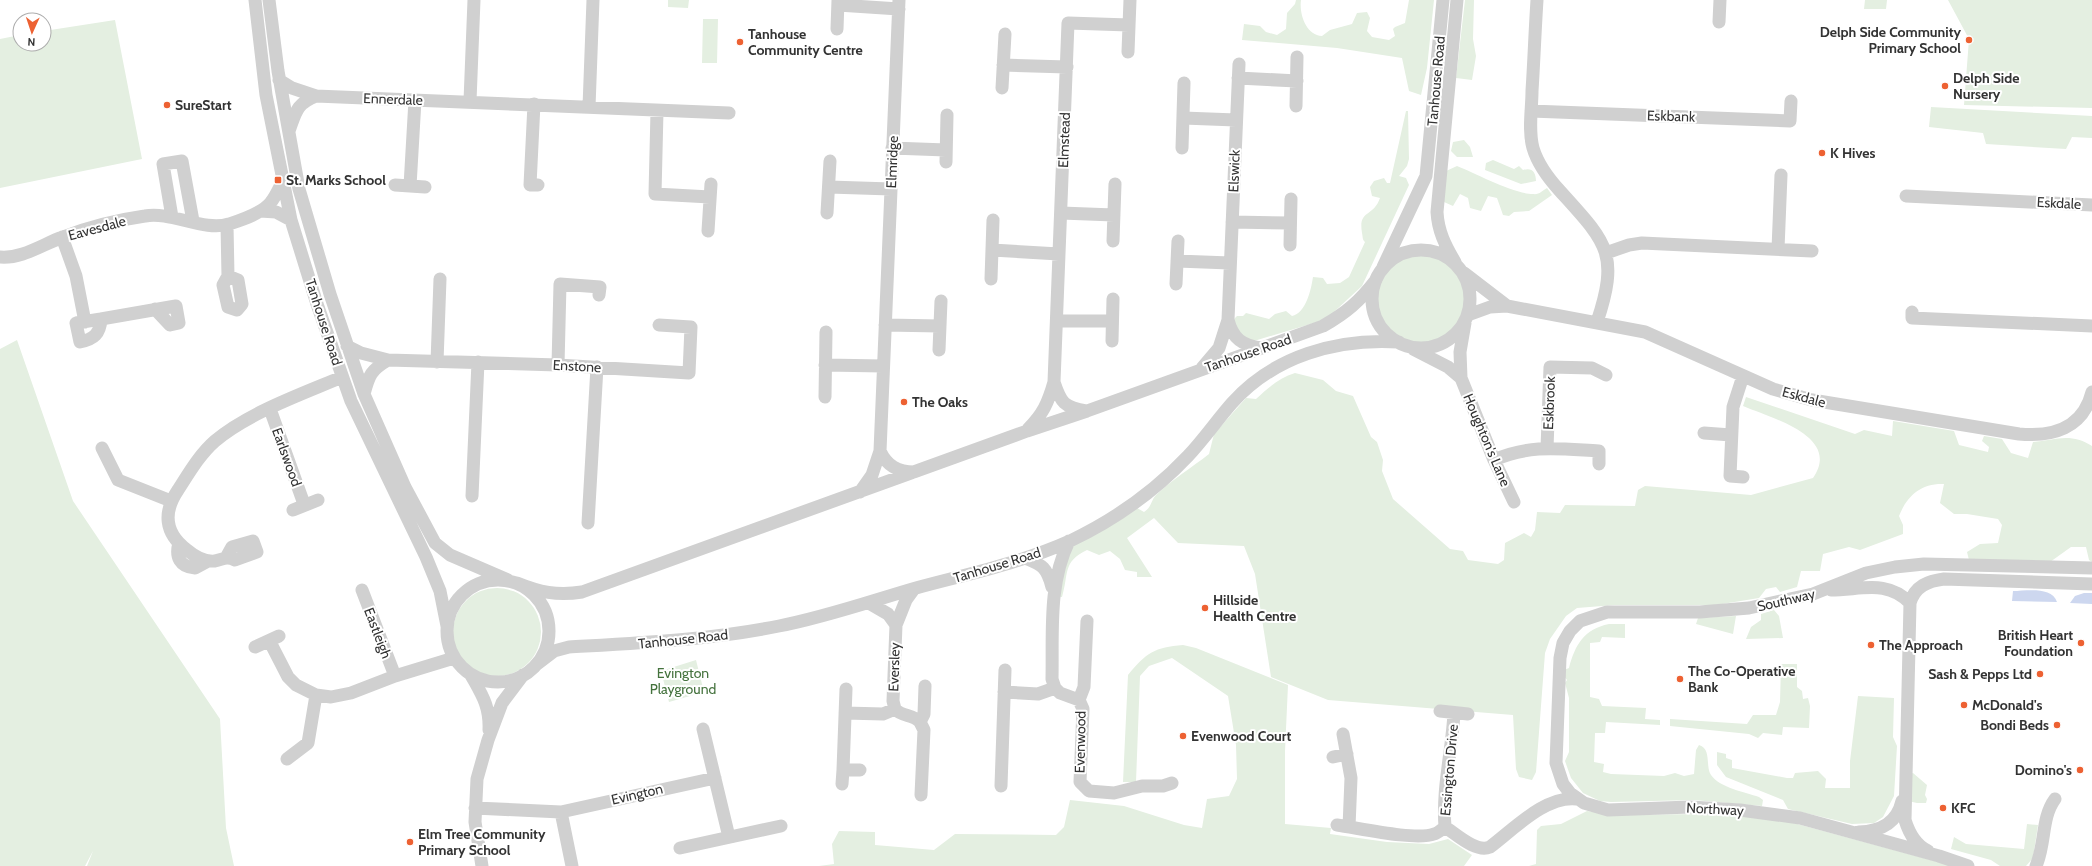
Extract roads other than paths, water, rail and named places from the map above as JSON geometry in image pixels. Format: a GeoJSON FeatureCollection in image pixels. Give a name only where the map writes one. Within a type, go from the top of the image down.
{"type":"FeatureCollection","features":[{"type":"Feature","properties":{"kind":"street","name":"Tanhouse Road"},"geometry":{"type":"LineString","coordinates":[[255,0],[266,95],[291,220],[317,304],[351,402],[426,557],[440,591],[447,626]]}},
{"type":"Feature","properties":{"kind":"street","name":"Tanhouse Road"},"geometry":{"type":"LineString","coordinates":[[269,0],[279,80],[299,189],[347,346],[364,394],[405,487],[435,543],[450,555],[512,582],[546,594],[569,594],[582,592],[1323,326],[1343,315],[1362,299],[1378,276],[1426,176],[1443,0]]}},
{"type":"Feature","properties":{"kind":"street"},"geometry":{"type":"LineString","coordinates":[[470,101],[474,0]]}},
{"type":"Feature","properties":{"kind":"street"},"geometry":{"type":"LineString","coordinates":[[589,107],[593,0]]}},
{"type":"Feature","properties":{"kind":"street"},"geometry":{"type":"LineString","coordinates":[[1128,52],[1130,0]]}},
{"type":"Feature","properties":{"kind":"street","name":"Tanhouse Road"},"geometry":{"type":"LineString","coordinates":[[1457,0],[1438,226],[1442,240],[1459,269]]}},
{"type":"Feature","properties":{"kind":"street"},"geometry":{"type":"LineString","coordinates":[[1537,0],[1531,111],[1533,147],[1536,157],[1547,176],[1596,231],[1606,253],[1608,269],[1607,287],[1597,322]]}},
{"type":"Feature","properties":{"kind":"street"},"geometry":{"type":"LineString","coordinates":[[1719,22],[1720,0]]}},
{"type":"Feature","properties":{"kind":"street"},"geometry":{"type":"LineString","coordinates":[[837,29],[838,2],[899,4]]}},
{"type":"Feature","properties":{"kind":"street","name":"Elmridge"},"geometry":{"type":"LineString","coordinates":[[860,492],[872,475],[880,452],[899,4]]}},
{"type":"Feature","properties":{"kind":"street","name":"Elmstead"},"geometry":{"type":"LineString","coordinates":[[1027,431],[1040,417],[1049,400],[1054,382],[1068,23],[1129,25]]}},
{"type":"Feature","properties":{"kind":"street"},"geometry":{"type":"LineString","coordinates":[[1002,88],[1005,34]]}},
{"type":"Feature","properties":{"kind":"street"},"geometry":{"type":"LineString","coordinates":[[1296,106],[1297,57]]}},
{"type":"Feature","properties":{"kind":"street","name":"Elswick"},"geometry":{"type":"LineString","coordinates":[[1198,370],[1207,363],[1219,348],[1228,320],[1239,64]]}},
{"type":"Feature","properties":{"kind":"street"},"geometry":{"type":"LineString","coordinates":[[1003,65],[1067,67]]}},
{"type":"Feature","properties":{"kind":"street"},"geometry":{"type":"LineString","coordinates":[[1238,78],[1296,81]]}},
{"type":"Feature","properties":{"kind":"street","name":"Ennerdale"},"geometry":{"type":"LineString","coordinates":[[279,80],[292,88],[316,96],[470,101],[657,111],[729,112]]}},
{"type":"Feature","properties":{"kind":"street"},"geometry":{"type":"LineString","coordinates":[[1182,148],[1184,84]]}},
{"type":"Feature","properties":{"kind":"street"},"geometry":{"type":"LineString","coordinates":[[289,132],[298,108],[304,100],[316,96]]}},
{"type":"Feature","properties":{"kind":"street"},"geometry":{"type":"LineString","coordinates":[[410,186],[415,100]]}},
{"type":"Feature","properties":{"kind":"street","name":"Eskbank"},"geometry":{"type":"LineString","coordinates":[[1531,111],[1790,121],[1791,101]]}},
{"type":"Feature","properties":{"kind":"street"},"geometry":{"type":"LineString","coordinates":[[534,104],[530,185],[538,185]]}},
{"type":"Feature","properties":{"kind":"street"},"geometry":{"type":"LineString","coordinates":[[657,111],[655,194],[711,190],[708,231]]}},
{"type":"Feature","properties":{"kind":"street"},"geometry":{"type":"LineString","coordinates":[[892,148],[946,156],[947,115]]}},
{"type":"Feature","properties":{"kind":"street"},"geometry":{"type":"LineString","coordinates":[[1183,118],[1236,120]]}},
{"type":"Feature","properties":{"kind":"street"},"geometry":{"type":"LineString","coordinates":[[172,217],[164,164],[182,161],[193,221]]}},
{"type":"Feature","properties":{"kind":"street"},"geometry":{"type":"LineString","coordinates":[[827,213],[830,161]]}},
{"type":"Feature","properties":{"kind":"street"},"geometry":{"type":"LineString","coordinates":[[1778,249],[1781,176]]}},
{"type":"Feature","properties":{"kind":"street","name":"Eavesdale"},"geometry":{"type":"LineString","coordinates":[[85,322],[76,276],[62,237],[147,215],[172,217],[209,225],[227,225],[260,211],[271,203],[283,181]]}},
{"type":"Feature","properties":{"kind":"street"},"geometry":{"type":"LineString","coordinates":[[1113,240],[1115,184]]}},
{"type":"Feature","properties":{"kind":"street"},"geometry":{"type":"LineString","coordinates":[[395,185],[425,186]]}},
{"type":"Feature","properties":{"kind":"street"},"geometry":{"type":"LineString","coordinates":[[829,187],[891,189]]}},
{"type":"Feature","properties":{"kind":"street","name":"Eskdale"},"geometry":{"type":"LineString","coordinates":[[1906,196],[2092,205]]}},
{"type":"Feature","properties":{"kind":"street"},"geometry":{"type":"LineString","coordinates":[[1290,245],[1291,199]]}},
{"type":"Feature","properties":{"kind":"street"},"geometry":{"type":"LineString","coordinates":[[260,211],[276,212],[291,220]]}},
{"type":"Feature","properties":{"kind":"street"},"geometry":{"type":"LineString","coordinates":[[1061,213],[1114,215]]}},
{"type":"Feature","properties":{"kind":"street"},"geometry":{"type":"LineString","coordinates":[[991,279],[993,220]]}},
{"type":"Feature","properties":{"kind":"street"},"geometry":{"type":"LineString","coordinates":[[1232,222],[1290,223]]}},
{"type":"Feature","properties":{"kind":"street"},"geometry":{"type":"LineString","coordinates":[[227,225],[228,276]]}},
{"type":"Feature","properties":{"kind":"street"},"geometry":{"type":"LineString","coordinates":[[0,257],[9,258],[22,254],[62,237]]}},
{"type":"Feature","properties":{"kind":"street"},"geometry":{"type":"LineString","coordinates":[[1176,284],[1178,242]]}},
{"type":"Feature","properties":{"kind":"street"},"geometry":{"type":"LineString","coordinates":[[1606,253],[1629,245],[1642,243],[1812,251]]}},
{"type":"Feature","properties":{"kind":"street"},"geometry":{"type":"LineString","coordinates":[[992,250],[1059,254]]}},
{"type":"Feature","properties":{"kind":"street"},"geometry":{"type":"LineString","coordinates":[[1423,250],[1435,252],[1447,257],[1459,269],[1469,289],[1470,306],[1466,318],[1459,330],[1441,344],[1430,347],[1403,344],[1383,329],[1376,316],[1372,300],[1378,276],[1389,263],[1399,256],[1410,252],[1423,250]]}},
{"type":"Feature","properties":{"kind":"street"},"geometry":{"type":"LineString","coordinates":[[1177,261],[1230,263]]}},
{"type":"Feature","properties":{"kind":"street","name":"Eskdale"},"geometry":{"type":"LineString","coordinates":[[1459,269],[1507,306]]}},
{"type":"Feature","properties":{"kind":"street"},"geometry":{"type":"LineString","coordinates":[[437,362],[440,279]]}},
{"type":"Feature","properties":{"kind":"street"},"geometry":{"type":"LineString","coordinates":[[558,365],[560,284],[600,287],[599,295]]}},
{"type":"Feature","properties":{"kind":"street"},"geometry":{"type":"LineString","coordinates":[[1112,341],[1113,299]]}},
{"type":"Feature","properties":{"kind":"street"},"geometry":{"type":"LineString","coordinates":[[940,350],[941,301]]}},
{"type":"Feature","properties":{"kind":"street","name":"Eskdale"},"geometry":{"type":"LineString","coordinates":[[1466,318],[1490,307],[1507,306],[1632,329],[1658,337],[1743,376],[1786,393],[1832,405],[2036,436],[2048,435],[2075,421],[2087,406],[2092,392]]}},
{"type":"Feature","properties":{"kind":"street"},"geometry":{"type":"LineString","coordinates":[[101,319],[100,328],[96,336],[91,340],[80,342],[76,323],[155,310]]}},
{"type":"Feature","properties":{"kind":"street"},"geometry":{"type":"LineString","coordinates":[[1912,312],[1912,318],[2092,326]]}},
{"type":"Feature","properties":{"kind":"street","name":"Houghton's Lane"},"geometry":{"type":"LineString","coordinates":[[1466,318],[1460,352],[1461,378],[1494,460],[1514,502]]}},
{"type":"Feature","properties":{"kind":"street","name":"Elswick"},"geometry":{"type":"LineString","coordinates":[[1228,320],[1231,330],[1241,343],[1261,348]]}},
{"type":"Feature","properties":{"kind":"street"},"geometry":{"type":"LineString","coordinates":[[1057,321],[1112,321]]}},
{"type":"Feature","properties":{"kind":"street","name":"Enstone"},"geometry":{"type":"LineString","coordinates":[[347,346],[361,353],[388,360],[558,365],[689,373],[691,327],[659,325]]}},
{"type":"Feature","properties":{"kind":"street"},"geometry":{"type":"LineString","coordinates":[[885,325],[940,326]]}},
{"type":"Feature","properties":{"kind":"street"},"geometry":{"type":"LineString","coordinates":[[825,398],[826,332]]}},
{"type":"Feature","properties":{"kind":"street","name":"Tanhouse Road"},"geometry":{"type":"LineString","coordinates":[[537,664],[562,648],[644,644],[723,636],[805,620],[1026,558],[1069,541],[1110,520],[1162,481],[1188,456],[1244,391],[1278,366],[1301,355],[1342,345],[1383,341],[1403,344]]}},
{"type":"Feature","properties":{"kind":"street","name":"Houghton's Lane"},"geometry":{"type":"LineString","coordinates":[[1403,344],[1438,362],[1461,378]]}},
{"type":"Feature","properties":{"kind":"street"},"geometry":{"type":"LineString","coordinates":[[364,394],[369,375],[377,366],[388,360]]}},
{"type":"Feature","properties":{"kind":"street"},"geometry":{"type":"LineString","coordinates":[[472,496],[478,362]]}},
{"type":"Feature","properties":{"kind":"street"},"geometry":{"type":"LineString","coordinates":[[825,365],[883,366]]}},
{"type":"Feature","properties":{"kind":"street"},"geometry":{"type":"LineString","coordinates":[[588,523],[597,367]]}},
{"type":"Feature","properties":{"kind":"street","name":"Eskbrook"},"geometry":{"type":"LineString","coordinates":[[1547,448],[1550,367],[1592,368],[1606,375]]}},
{"type":"Feature","properties":{"kind":"street"},"geometry":{"type":"LineString","coordinates":[[1743,376],[1733,407],[1730,476],[1743,477]]}},
{"type":"Feature","properties":{"kind":"street","name":"Earlswood"},"geometry":{"type":"LineString","coordinates":[[227,556],[208,561],[188,551],[179,544],[170,530],[168,508],[170,501],[194,466],[214,442],[238,425],[342,377]]}},
{"type":"Feature","properties":{"kind":"street","name":"Elmstead"},"geometry":{"type":"LineString","coordinates":[[1054,382],[1063,403],[1069,407],[1087,411]]}},
{"type":"Feature","properties":{"kind":"street","name":"Earlswood"},"geometry":{"type":"LineString","coordinates":[[270,409],[298,507],[318,500]]}},
{"type":"Feature","properties":{"kind":"street"},"geometry":{"type":"LineString","coordinates":[[1704,433],[1731,435]]}},
{"type":"Feature","properties":{"kind":"street"},"geometry":{"type":"LineString","coordinates":[[102,448],[118,480],[170,501]]}},
{"type":"Feature","properties":{"kind":"street","name":"Eskbrook"},"geometry":{"type":"LineString","coordinates":[[1494,460],[1518,450],[1547,448],[1599,451],[1599,464]]}},
{"type":"Feature","properties":{"kind":"street"},"geometry":{"type":"LineString","coordinates":[[880,452],[891,467],[902,471],[916,472]]}},
{"type":"Feature","properties":{"kind":"street"},"geometry":{"type":"LineString","coordinates":[[1004,692],[1038,694],[1055,688],[1052,679],[1054,592],[1057,572],[1069,541]]}},
{"type":"Feature","properties":{"kind":"street"},"geometry":{"type":"LineString","coordinates":[[1026,558],[1037,562],[1048,571],[1054,592]]}},
{"type":"Feature","properties":{"kind":"street","name":"Southway"},"geometry":{"type":"LineString","coordinates":[[1558,716],[1560,658],[1563,644],[1570,631],[1580,621],[1607,612],[1700,612],[1749,608],[1825,590],[1866,573],[1895,567],[1924,564],[2092,568]]}},
{"type":"Feature","properties":{"kind":"street"},"geometry":{"type":"LineString","coordinates":[[1825,590],[1853,590],[1880,586],[1898,592],[1910,602],[1912,596],[1925,583],[1944,579],[2092,584]]}},
{"type":"Feature","properties":{"kind":"street"},"geometry":{"type":"LineString","coordinates":[[482,866],[477,841],[475,808],[476,787],[480,765],[502,703],[523,675],[537,664],[549,635],[548,619],[541,604],[531,592],[512,582],[484,582],[470,588],[458,598],[450,611],[447,626],[448,642],[454,658],[471,674],[484,680],[497,682],[511,680],[523,675]]}},
{"type":"Feature","properties":{"kind":"street","name":"Eversley"},"geometry":{"type":"LineString","coordinates":[[914,589],[906,600],[896,625],[893,701],[895,709],[901,714],[914,717],[920,722]]}},
{"type":"Feature","properties":{"kind":"street","name":"Eastleigh"},"geometry":{"type":"LineString","coordinates":[[362,590],[395,676]]}},
{"type":"Feature","properties":{"kind":"street","name":"Northway"},"geometry":{"type":"LineString","coordinates":[[1910,602],[1905,820],[1911,836],[1923,848],[1939,856]]}},
{"type":"Feature","properties":{"kind":"street","name":"Eversley"},"geometry":{"type":"LineString","coordinates":[[869,603],[888,614],[896,625]]}},
{"type":"Feature","properties":{"kind":"street","name":"Evenwood"},"geometry":{"type":"LineString","coordinates":[[1087,621],[1084,687],[1079,700],[1083,709],[1079,778],[1086,789],[1114,793],[1142,786],[1163,786],[1172,783]]}},
{"type":"Feature","properties":{"kind":"street","name":"Eastleigh"},"geometry":{"type":"LineString","coordinates":[[255,647],[274,639],[288,677],[296,685],[316,695],[331,697],[351,693],[395,676],[454,658]]}},
{"type":"Feature","properties":{"kind":"street"},"geometry":{"type":"LineString","coordinates":[[1001,786],[1005,670]]}},
{"type":"Feature","properties":{"kind":"street"},"geometry":{"type":"LineString","coordinates":[[471,674],[487,703],[490,717],[488,740]]}},
{"type":"Feature","properties":{"kind":"street"},"geometry":{"type":"LineString","coordinates":[[921,795],[924,730],[920,722],[924,714],[925,686]]}},
{"type":"Feature","properties":{"kind":"street","name":"Evenwood"},"geometry":{"type":"LineString","coordinates":[[1055,688],[1060,693],[1079,700]]}},
{"type":"Feature","properties":{"kind":"street"},"geometry":{"type":"LineString","coordinates":[[842,784],[846,689]]}},
{"type":"Feature","properties":{"kind":"street"},"geometry":{"type":"LineString","coordinates":[[287,759],[308,743],[316,695]]}},
{"type":"Feature","properties":{"kind":"street","name":"Eversley"},"geometry":{"type":"LineString","coordinates":[[845,713],[883,714],[895,709]]}},
{"type":"Feature","properties":{"kind":"street","name":"Essington Drive"},"geometry":{"type":"LineString","coordinates":[[1440,711],[1468,714]]}},
{"type":"Feature","properties":{"kind":"street","name":"Essington Drive"},"geometry":{"type":"LineString","coordinates":[[1445,827],[1445,790],[1451,752],[1454,712]]}},
{"type":"Feature","properties":{"kind":"street","name":"Northway"},"geometry":{"type":"LineString","coordinates":[[1558,716],[1556,763],[1559,775],[1570,793],[1577,799],[1597,808],[1608,810],[1690,807],[1740,810],[1800,818],[1939,856],[1968,866]]}},
{"type":"Feature","properties":{"kind":"street"},"geometry":{"type":"LineString","coordinates":[[703,729],[729,838]]}},
{"type":"Feature","properties":{"kind":"street","name":"Essington Drive"},"geometry":{"type":"LineString","coordinates":[[1343,734],[1352,788],[1343,826],[1383,833],[1428,836],[1436,834],[1445,827]]}},
{"type":"Feature","properties":{"kind":"street"},"geometry":{"type":"LineString","coordinates":[[1333,757],[1347,754]]}},
{"type":"Feature","properties":{"kind":"street"},"geometry":{"type":"LineString","coordinates":[[843,770],[860,770]]}},
{"type":"Feature","properties":{"kind":"street","name":"Essington Drive"},"geometry":{"type":"LineString","coordinates":[[1548,804],[1555,792],[1559,775]]}},
{"type":"Feature","properties":{"kind":"street","name":"Evington"},"geometry":{"type":"LineString","coordinates":[[475,808],[560,812],[715,778]]}},
{"type":"Feature","properties":{"kind":"street"},"geometry":{"type":"LineString","coordinates":[[1853,832],[1876,830],[1891,822],[1900,808],[1905,789]]}},
{"type":"Feature","properties":{"kind":"street","name":"Essington Drive"},"geometry":{"type":"LineString","coordinates":[[1445,827],[1475,846],[1487,848],[1548,804],[1562,799],[1577,799]]}},
{"type":"Feature","properties":{"kind":"street"},"geometry":{"type":"LineString","coordinates":[[2036,866],[2042,848],[2046,813],[2055,799]]}},
{"type":"Feature","properties":{"kind":"street"},"geometry":{"type":"LineString","coordinates":[[560,812],[572,866]]}},
{"type":"Feature","properties":{"kind":"street"},"geometry":{"type":"LineString","coordinates":[[680,848],[781,826]]}},
{"type":"Feature","properties":{"kind":"water"},"geometry":{"type":"Polygon","coordinates":[[[2013,591],[2044,591],[2054,597],[2057,602],[2012,601],[2013,591]]]}},
{"type":"Feature","properties":{"kind":"water"},"geometry":{"type":"Polygon","coordinates":[[[2084,593],[2092,593],[2092,604],[2070,603],[2075,596],[2084,593]]]}},
{"type":"Feature","properties":{"kind":"place","name":"Delph Side Community Primary School"},"geometry":{"type":"Point","coordinates":[1969,40]}},
{"type":"Feature","properties":{"kind":"place","name":"Tanhouse Community Centre"},"geometry":{"type":"Point","coordinates":[740,42]}},
{"type":"Feature","properties":{"kind":"place","name":"Delph Side Nursery"},"geometry":{"type":"Point","coordinates":[1945,86]}},
{"type":"Feature","properties":{"kind":"place","name":"SureStart"},"geometry":{"type":"Point","coordinates":[167,105]}},
{"type":"Feature","properties":{"kind":"place","name":"K Hives"},"geometry":{"type":"Point","coordinates":[1822,153]}},
{"type":"Feature","properties":{"kind":"place","name":"St. Marks School"},"geometry":{"type":"Point","coordinates":[278,180]}},
{"type":"Feature","properties":{"kind":"place","name":"The Oaks"},"geometry":{"type":"Point","coordinates":[904,402]}},
{"type":"Feature","properties":{"kind":"place","name":"Hillside Health Centre"},"geometry":{"type":"Point","coordinates":[1205,608]}},
{"type":"Feature","properties":{"kind":"place","name":"British Heart Foundation"},"geometry":{"type":"Point","coordinates":[2081,643]}},
{"type":"Feature","properties":{"kind":"place","name":"The Approach"},"geometry":{"type":"Point","coordinates":[1871,645]}},
{"type":"Feature","properties":{"kind":"place","name":"Sash & Pepps Ltd"},"geometry":{"type":"Point","coordinates":[2040,674]}},
{"type":"Feature","properties":{"kind":"place","name":"The Co-Operative Bank"},"geometry":{"type":"Point","coordinates":[1680,679]}},
{"type":"Feature","properties":{"kind":"place","name":"McDonald's"},"geometry":{"type":"Point","coordinates":[1964,705]}},
{"type":"Feature","properties":{"kind":"place","name":"Bondi Beds"},"geometry":{"type":"Point","coordinates":[2057,725]}},
{"type":"Feature","properties":{"kind":"place","name":"Evenwood Court"},"geometry":{"type":"Point","coordinates":[1183,736]}},
{"type":"Feature","properties":{"kind":"place","name":"Domino's"},"geometry":{"type":"Point","coordinates":[2080,770]}},
{"type":"Feature","properties":{"kind":"place","name":"KFC"},"geometry":{"type":"Point","coordinates":[1943,808]}},
{"type":"Feature","properties":{"kind":"place","name":"Elm Tree Community Primary School"},"geometry":{"type":"Point","coordinates":[410,842]}},
{"type":"Feature","properties":{"kind":"park label","name":"Evington Playground"},"geometry":{"type":"Point","coordinates":[683,682]}}]}
